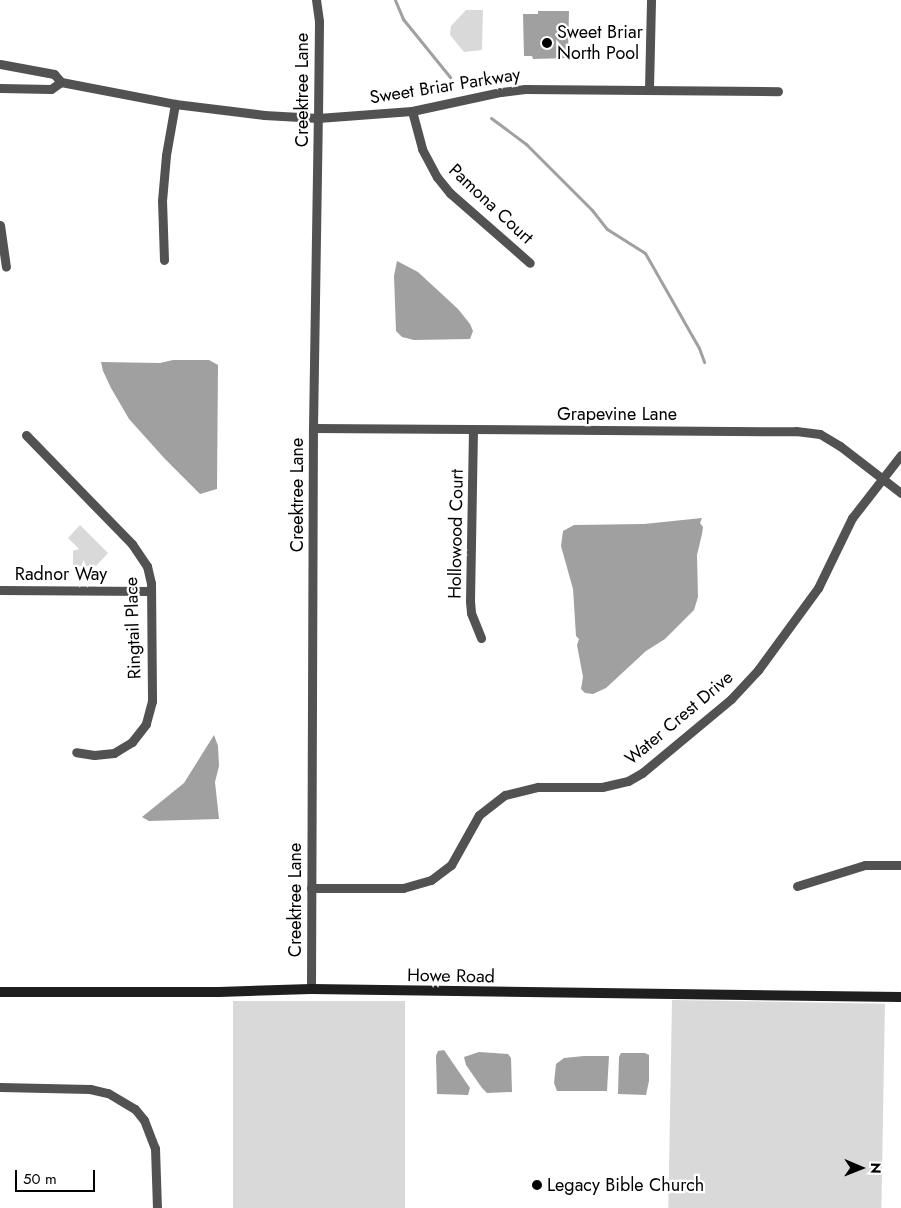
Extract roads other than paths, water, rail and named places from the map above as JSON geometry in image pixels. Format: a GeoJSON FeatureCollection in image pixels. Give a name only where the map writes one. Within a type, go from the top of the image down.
{"type":"FeatureCollection","features":[{"type":"Feature","properties":{"kind":"street","name":"Creektree Lane"},"geometry":{"type":"LineString","coordinates":[[311,989],[313,428],[319,22],[316,0]]}},
{"type":"Feature","properties":{"kind":"street"},"geometry":{"type":"LineString","coordinates":[[649,89],[651,0]]}},
{"type":"Feature","properties":{"kind":"street","name":"Sweet Briar Parkway"},"geometry":{"type":"LineString","coordinates":[[0,64],[54,74],[60,82],[176,104],[264,115],[318,118],[412,111],[501,92],[525,89],[778,91]]}},
{"type":"Feature","properties":{"kind":"street","name":"Sweet Briar Parkway"},"geometry":{"type":"LineString","coordinates":[[0,88],[51,89],[60,82]]}},
{"type":"Feature","properties":{"kind":"street"},"geometry":{"type":"LineString","coordinates":[[164,260],[162,201],[166,155],[176,104]]}},
{"type":"Feature","properties":{"kind":"street","name":"Pamona Court"},"geometry":{"type":"LineString","coordinates":[[412,111],[422,149],[437,177],[450,192],[530,262]]}},
{"type":"Feature","properties":{"kind":"street"},"geometry":{"type":"LineString","coordinates":[[0,225],[6,268]]}},
{"type":"Feature","properties":{"kind":"street","name":"Grapevine Lane"},"geometry":{"type":"LineString","coordinates":[[313,428],[796,431],[820,434],[840,446],[901,493]]}},
{"type":"Feature","properties":{"kind":"street","name":"Hollowood Court"},"geometry":{"type":"LineString","coordinates":[[473,429],[470,601],[471,613],[481,638]]}},
{"type":"Feature","properties":{"kind":"street","name":"Ringtail Place"},"geometry":{"type":"LineString","coordinates":[[26,435],[132,544],[147,566],[151,590],[152,701],[146,724],[132,742],[114,753],[94,755],[76,752]]}},
{"type":"Feature","properties":{"kind":"street","name":"Water Crest Drive"},"geometry":{"type":"LineString","coordinates":[[311,888],[403,888],[432,880],[451,865],[479,815],[506,795],[538,787],[602,788],[628,781],[642,773],[731,698],[758,670],[818,588],[852,518],[901,455]]}},
{"type":"Feature","properties":{"kind":"street","name":"Radnor Way"},"geometry":{"type":"LineString","coordinates":[[0,590],[151,590]]}},
{"type":"Feature","properties":{"kind":"street"},"geometry":{"type":"LineString","coordinates":[[797,886],[865,865],[901,864]]}},
{"type":"Feature","properties":{"kind":"street","name":"Howe Road"},"geometry":{"type":"LineString","coordinates":[[0,992],[210,992],[311,989],[542,994],[901,997]]}},
{"type":"Feature","properties":{"kind":"street"},"geometry":{"type":"LineString","coordinates":[[0,1087],[90,1089],[122,1100],[144,1120],[155,1148],[157,1208]]}},
{"type":"Feature","properties":{"kind":"waterway"},"geometry":{"type":"LineString","coordinates":[[395,0],[403,19],[450,77]]}},
{"type":"Feature","properties":{"kind":"waterway"},"geometry":{"type":"LineString","coordinates":[[491,118],[526,144],[592,210],[607,229],[645,253],[699,348],[704,362]]}},
{"type":"Feature","properties":{"kind":"place","name":"Sweet Briar North Pool"},"geometry":{"type":"Point","coordinates":[547,43]}},
{"type":"Feature","properties":{"kind":"place","name":"Legacy Bible Church"},"geometry":{"type":"Point","coordinates":[537,1185]}}]}
